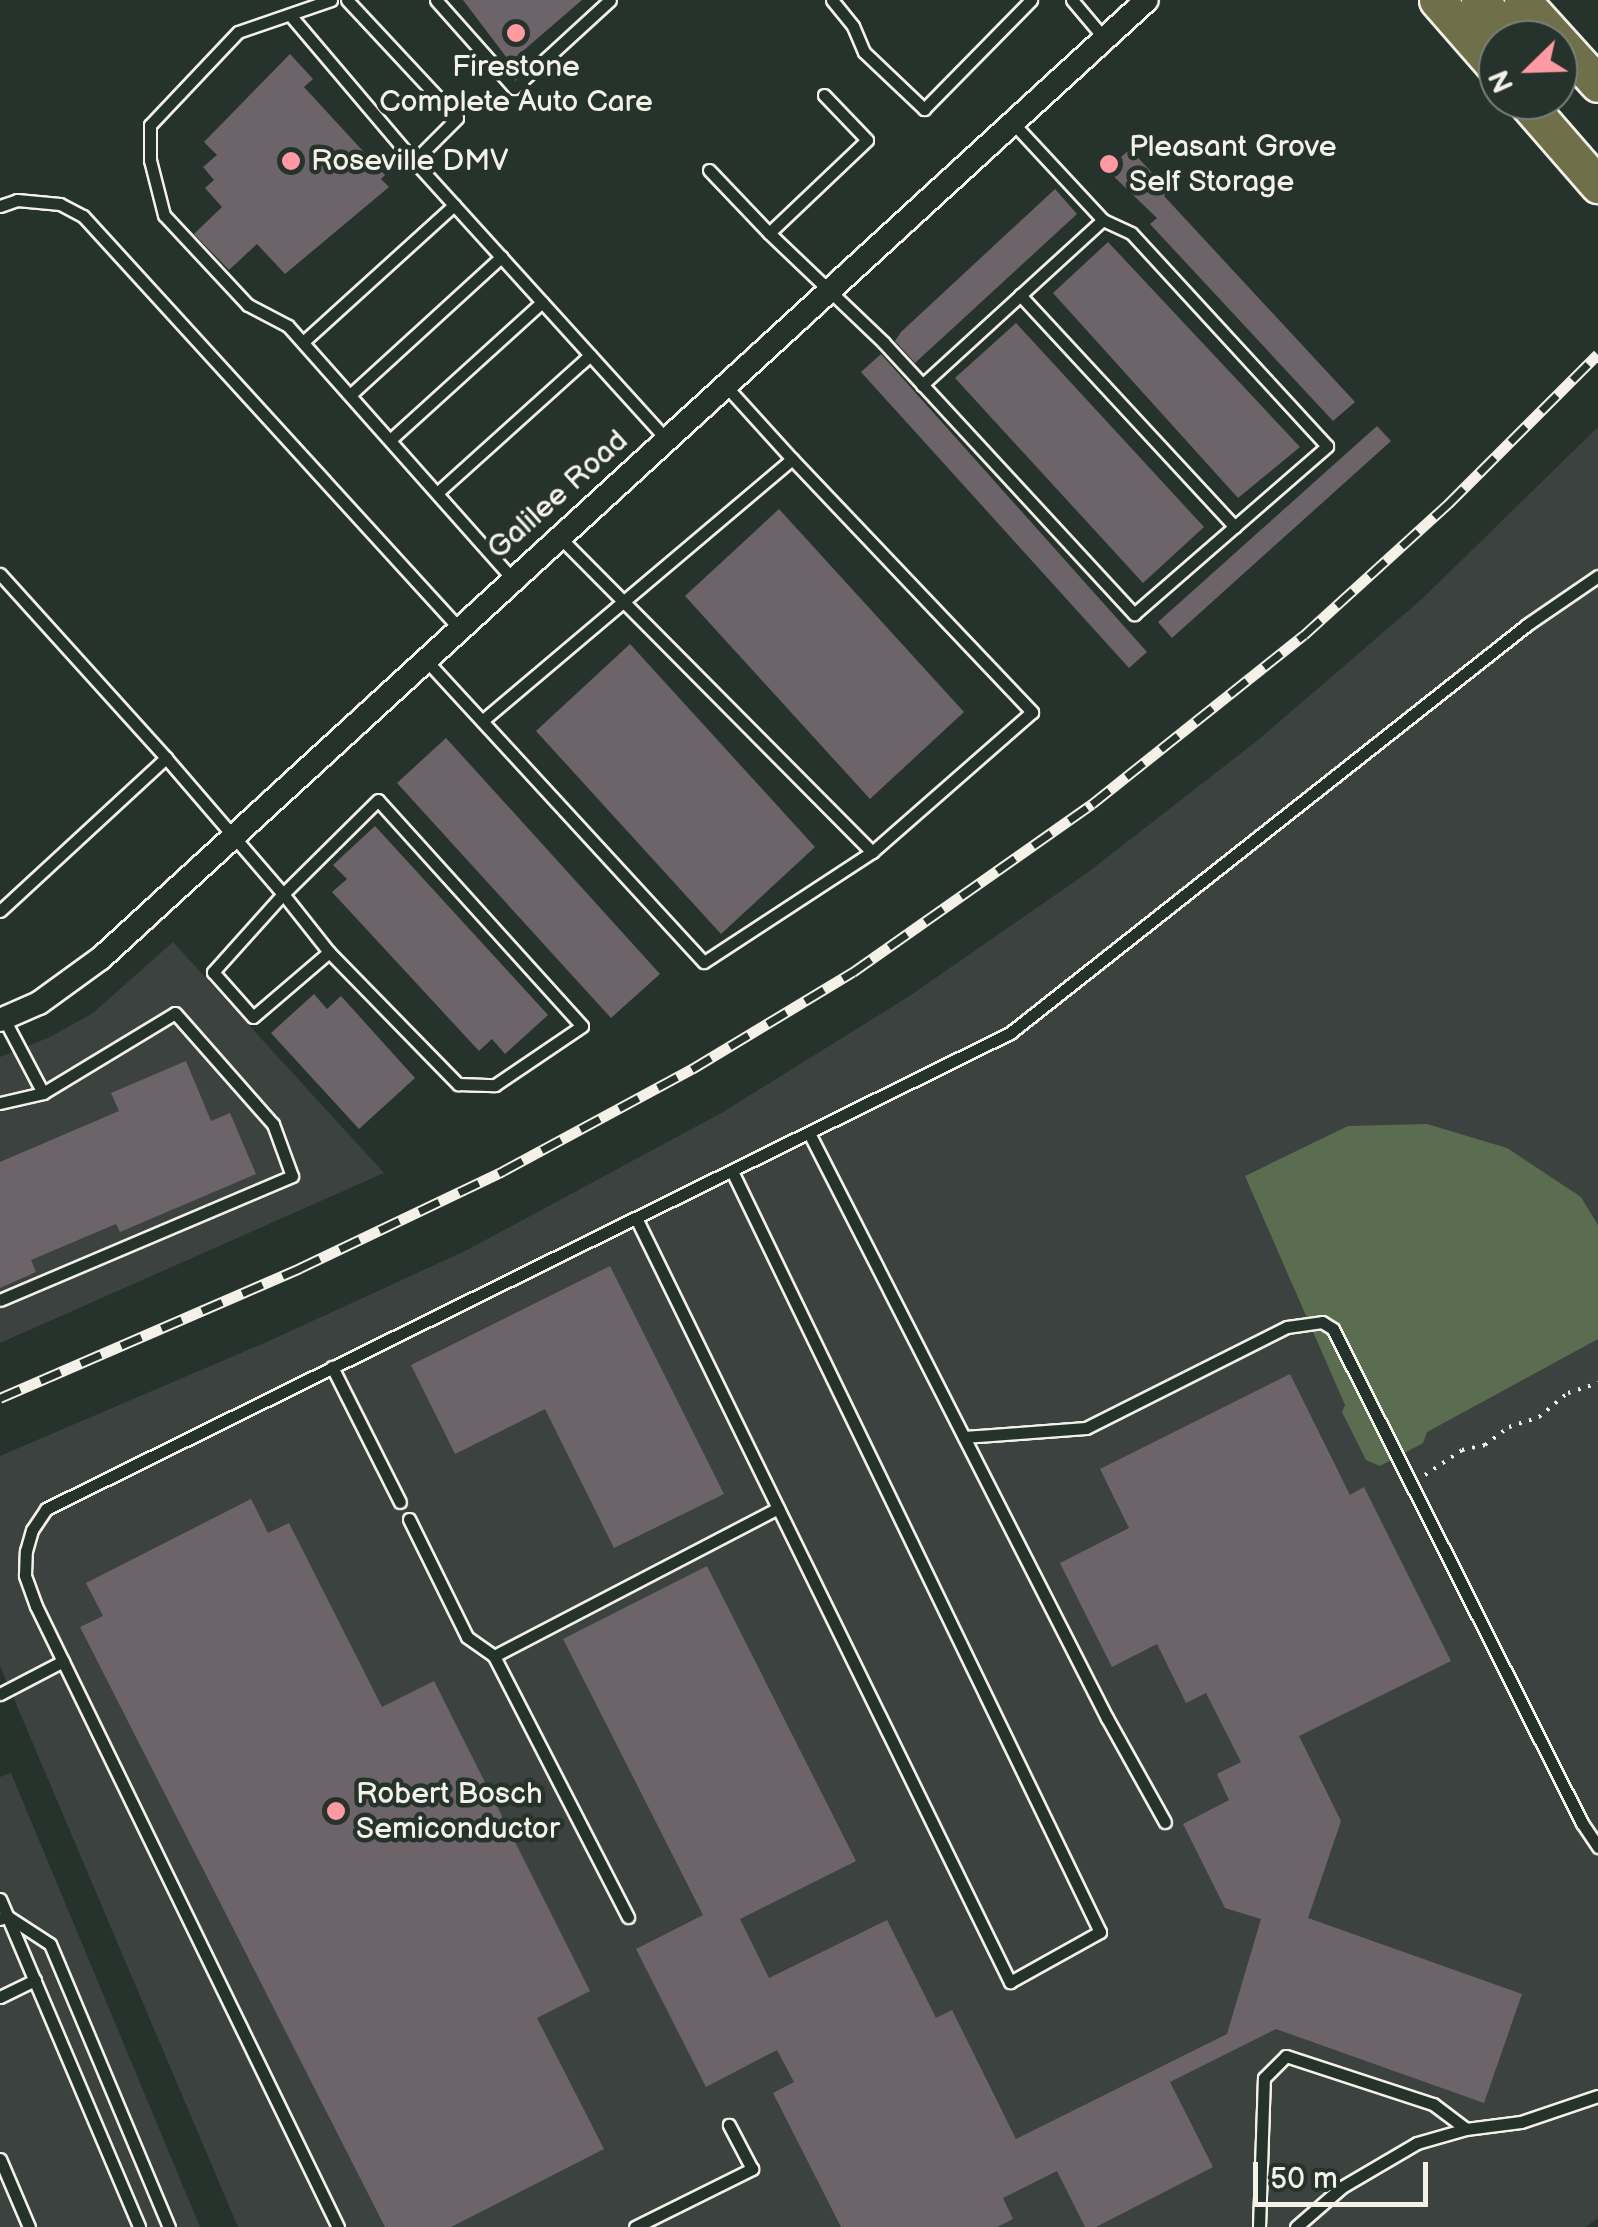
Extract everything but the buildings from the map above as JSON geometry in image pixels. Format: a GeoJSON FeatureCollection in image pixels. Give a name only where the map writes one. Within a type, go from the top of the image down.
{"type":"FeatureCollection","features":[{"type":"Feature","properties":{"kind":"main road"},"geometry":{"type":"LineString","coordinates":[[1436,0],[1478,47]]}},
{"type":"Feature","properties":{"kind":"main road"},"geometry":{"type":"LineString","coordinates":[[1479,0],[1498,20]]}},
{"type":"Feature","properties":{"kind":"main road"},"geometry":{"type":"LineString","coordinates":[[1522,0],[1579,73]]}},
{"type":"Feature","properties":{"kind":"main road"},"geometry":{"type":"LineString","coordinates":[[1542,120],[1597,183]]}},
{"type":"Feature","properties":{"kind":"street","name":"Galilee Road"},"geometry":{"type":"LineString","coordinates":[[1,1016],[39,1003],[90,966],[1147,0]]}},
{"type":"Feature","properties":{"kind":"lane"},"geometry":{"type":"LineString","coordinates":[[331,0],[238,32],[150,125],[150,160],[164,215],[248,306],[288,326],[512,578]]}},
{"type":"Feature","properties":{"kind":"lane"},"geometry":{"type":"LineString","coordinates":[[346,0],[457,118],[414,161]]}},
{"type":"Feature","properties":{"kind":"lane"},"geometry":{"type":"LineString","coordinates":[[436,0],[514,88],[610,0]]}},
{"type":"Feature","properties":{"kind":"lane"},"geometry":{"type":"LineString","coordinates":[[832,0],[854,26],[864,52],[924,109],[1031,0]]}},
{"type":"Feature","properties":{"kind":"lane"},"geometry":{"type":"LineString","coordinates":[[1072,0],[1104,38]]}},
{"type":"Feature","properties":{"kind":"lane"},"geometry":{"type":"LineString","coordinates":[[290,15],[414,161],[665,438]]}},
{"type":"Feature","properties":{"kind":"lane"},"geometry":{"type":"LineString","coordinates":[[769,233],[868,140],[824,95]]}},
{"type":"Feature","properties":{"kind":"lane"},"geometry":{"type":"LineString","coordinates":[[709,170],[922,384],[1134,614],[1327,446],[1132,232],[1102,220],[1012,122]]}},
{"type":"Feature","properties":{"kind":"lane"},"geometry":{"type":"LineString","coordinates":[[0,206],[17,200],[60,204],[83,216],[458,627]]}},
{"type":"Feature","properties":{"kind":"lane"},"geometry":{"type":"LineString","coordinates":[[303,342],[454,205]]}},
{"type":"Feature","properties":{"kind":"lane"},"geometry":{"type":"LineString","coordinates":[[922,384],[1102,220]]}},
{"type":"Feature","properties":{"kind":"lane"},"geometry":{"type":"LineString","coordinates":[[350,395],[502,257]]}},
{"type":"Feature","properties":{"kind":"lane"},"geometry":{"type":"LineString","coordinates":[[1020,295],[1235,527]]}},
{"type":"Feature","properties":{"kind":"lane"},"geometry":{"type":"LineString","coordinates":[[390,440],[542,302]]}},
{"type":"Feature","properties":{"kind":"lane"},"geometry":{"type":"LineString","coordinates":[[437,493],[590,354]]}},
{"type":"Feature","properties":{"kind":"lane"},"geometry":{"type":"LineString","coordinates":[[424,658],[704,962],[872,852],[1032,712],[724,384]]}},
{"type":"Feature","properties":{"kind":"lane"},"geometry":{"type":"LineString","coordinates":[[482,721],[792,460]]}},
{"type":"Feature","properties":{"kind":"lane"},"geometry":{"type":"LineString","coordinates":[[558,536],[872,852]]}},
{"type":"Feature","properties":{"kind":"lane"},"geometry":{"type":"LineString","coordinates":[[0,574],[166,758],[284,894],[329,952],[458,1084],[496,1085],[582,1026],[378,800],[284,894],[213,972],[253,1017],[329,952]]}},
{"type":"Feature","properties":{"kind":"lane"},"geometry":{"type":"LineString","coordinates":[[338,2227],[25,1575],[32,1530],[46,1509],[1010,1033],[1528,624],[1598,576]]}},
{"type":"Feature","properties":{"kind":"lane"},"geometry":{"type":"LineString","coordinates":[[0,911],[166,758]]}},
{"type":"Feature","properties":{"kind":"lane"},"geometry":{"type":"LineString","coordinates":[[0,1103],[43,1092],[175,1012],[274,1124],[292,1176],[0,1300]]}},
{"type":"Feature","properties":{"kind":"lane"},"geometry":{"type":"LineString","coordinates":[[1,1016],[43,1092]]}},
{"type":"Feature","properties":{"kind":"lane"},"geometry":{"type":"LineString","coordinates":[[809,1134],[1107,1718],[1166,1822]]}},
{"type":"Feature","properties":{"kind":"lane"},"geometry":{"type":"LineString","coordinates":[[636,1218],[1010,1982],[1100,1932],[732,1171]]}},
{"type":"Feature","properties":{"kind":"lane"},"geometry":{"type":"LineString","coordinates":[[964,1437],[1086,1428],[1288,1326],[1322,1322],[1333,1328],[1582,1823],[1598,1847]]}},
{"type":"Feature","properties":{"kind":"lane"},"geometry":{"type":"LineString","coordinates":[[332,1368],[400,1502]]}},
{"type":"Feature","properties":{"kind":"lane"},"geometry":{"type":"LineString","coordinates":[[494,1656],[778,1508]]}},
{"type":"Feature","properties":{"kind":"lane"},"geometry":{"type":"LineString","coordinates":[[408,1520],[468,1636],[494,1656],[628,1917]]}},
{"type":"Feature","properties":{"kind":"lane"},"geometry":{"type":"LineString","coordinates":[[0,1694],[63,1660]]}},
{"type":"Feature","properties":{"kind":"lane"},"geometry":{"type":"LineString","coordinates":[[0,1899],[4,1918],[36,1980],[139,2227]]}},
{"type":"Feature","properties":{"kind":"lane"},"geometry":{"type":"LineString","coordinates":[[4,1918],[50,1944],[169,2227]]}},
{"type":"Feature","properties":{"kind":"lane"},"geometry":{"type":"LineString","coordinates":[[0,1997],[36,1980]]}},
{"type":"Feature","properties":{"kind":"lane"},"geometry":{"type":"LineString","coordinates":[[1259,2227],[1264,2078],[1286,2056],[1433,2104],[1466,2130]]}},
{"type":"Feature","properties":{"kind":"lane"},"geometry":{"type":"LineString","coordinates":[[1296,2227],[1375,2164],[1417,2143],[1466,2130],[1521,2122],[1598,2096]]}},
{"type":"Feature","properties":{"kind":"lane"},"geometry":{"type":"LineString","coordinates":[[635,2227],[752,2169],[729,2125]]}},
{"type":"Feature","properties":{"kind":"lane"},"geometry":{"type":"LineString","coordinates":[[0,2159],[29,2227]]}},
{"type":"Feature","properties":{"kind":"path"},"geometry":{"type":"LineString","coordinates":[[1411,1482],[1462,1450],[1485,1445],[1509,1426],[1539,1417],[1568,1394],[1598,1383]]}},
{"type":"Feature","properties":{"kind":"shaded area","name":"Robert Bosch Semiconductor"},"geometry":{"type":"Polygon","coordinates":[[[1598,427],[1598,2218],[1586,2227],[238,2227],[0,1666],[0,1456],[269,1341],[467,1250],[723,1112],[908,997],[1087,873],[1258,740],[1423,598],[1598,427]]]}},
{"type":"Feature","properties":{"kind":"shaded area"},"geometry":{"type":"Polygon","coordinates":[[[173,942],[384,1173],[0,1343],[0,1057],[50,1037],[93,1013],[173,942]]]}},
{"type":"Feature","properties":{"kind":"shaded area"},"geometry":{"type":"Polygon","coordinates":[[[11,1773],[200,2227],[0,2227],[0,1777],[11,1773]]]}},
{"type":"Feature","properties":{"kind":"green space"},"geometry":{"type":"Polygon","coordinates":[[[1427,1124],[1507,1148],[1581,1197],[1598,1225],[1598,1339],[1427,1432],[1423,1443],[1380,1466],[1366,1460],[1342,1412],[1345,1405],[1245,1176],[1348,1126],[1427,1124]]]}},
{"type":"Feature","properties":{"kind":"railway"},"geometry":{"type":"LineString","coordinates":[[0,1398],[300,1268],[503,1171],[692,1069],[853,972],[1092,804],[1304,635],[1448,504],[1598,354]]}},
{"type":"Feature","properties":{"kind":"place","name":"Firestone Complete Auto Care"},"geometry":{"type":"Point","coordinates":[516,33]}},
{"type":"Feature","properties":{"kind":"place","name":"Roseville DMV"},"geometry":{"type":"Point","coordinates":[291,161]}},
{"type":"Feature","properties":{"kind":"place","name":"Pleasant Grove Self Storage"},"geometry":{"type":"Point","coordinates":[1109,164]}},
{"type":"Feature","properties":{"kind":"place","name":"Robert Bosch Semiconductor"},"geometry":{"type":"Point","coordinates":[336,1811]}}]}
